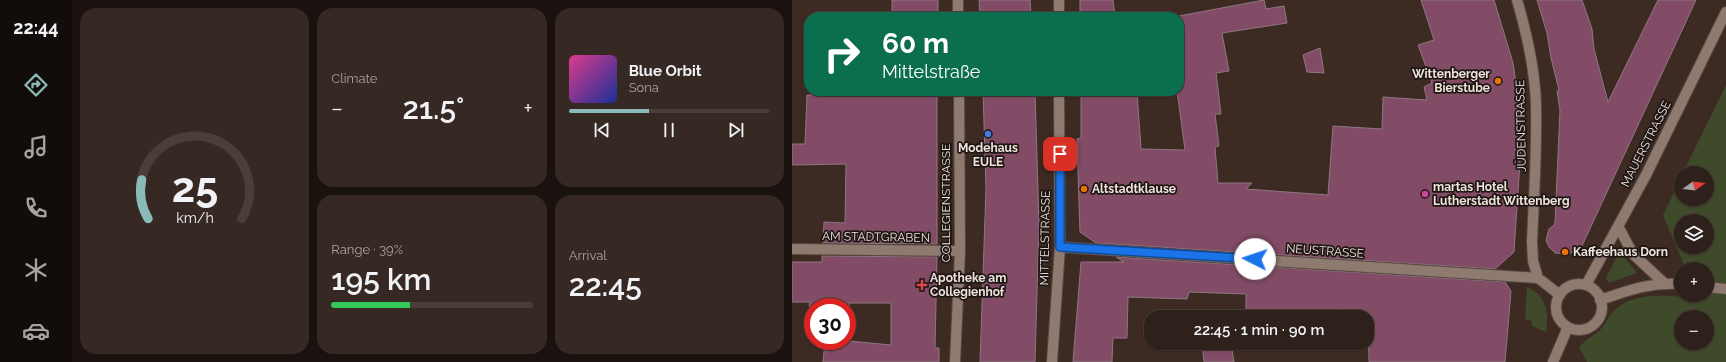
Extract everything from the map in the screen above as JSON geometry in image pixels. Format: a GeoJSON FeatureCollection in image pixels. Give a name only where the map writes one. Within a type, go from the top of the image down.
{"type":"FeatureCollection","features":[{"type":"Feature","properties":{"kind":"street"},"geometry":{"type":"LineString","coordinates":[[958,0],[958,12]]}},
{"type":"Feature","properties":{"kind":"street"},"geometry":{"type":"LineString","coordinates":[[1059,0],[1059,12]]}},
{"type":"Feature","properties":{"kind":"street","name":"JÜDENSTRASSE"},"geometry":{"type":"LineString","coordinates":[[1517,0],[1526,28],[1536,104],[1532,242],[1533,261],[1538,278]]}},
{"type":"Feature","properties":{"kind":"street","name":"MAUERSTRASSE"},"geometry":{"type":"LineString","coordinates":[[1586,285],[1666,136],[1726,12]]}},
{"type":"Feature","properties":{"kind":"street","name":"COLLEGIENSTRASSE"},"geometry":{"type":"LineString","coordinates":[[955,362],[960,251],[959,96]]}},
{"type":"Feature","properties":{"kind":"street","name":"MITTELSTRASSE"},"geometry":{"type":"LineString","coordinates":[[1052,362],[1060,247],[1059,96]]}},
{"type":"Feature","properties":{"kind":"street"},"geometry":{"type":"LineString","coordinates":[[1618,226],[1633,254],[1664,283]]}},
{"type":"Feature","properties":{"kind":"street","name":"NEUSTRASSE"},"geometry":{"type":"LineString","coordinates":[[1060,247],[1538,278]]}},
{"type":"Feature","properties":{"kind":"street","name":"AM STADTGRABEN"},"geometry":{"type":"LineString","coordinates":[[792,249],[960,251]]}},
{"type":"Feature","properties":{"kind":"street"},"geometry":{"type":"LineString","coordinates":[[1538,278],[1560,295]]}},
{"type":"Feature","properties":{"kind":"street"},"geometry":{"type":"LineString","coordinates":[[1600,300],[1630,289],[1664,283],[1674,284]]}},
{"type":"Feature","properties":{"kind":"street"},"geometry":{"type":"LineString","coordinates":[[1586,285],[1594,291],[1600,300],[1600,313],[1593,324],[1581,329],[1568,327],[1559,318],[1556,310],[1560,295],[1571,286],[1586,285]]}},
{"type":"Feature","properties":{"kind":"street"},"geometry":{"type":"LineString","coordinates":[[1714,288],[1726,289]]}},
{"type":"Feature","properties":{"kind":"street"},"geometry":{"type":"LineString","coordinates":[[1553,362],[1568,327]]}},
{"type":"Feature","properties":{"kind":"green space"},"geometry":{"type":"Polygon","coordinates":[[[1726,85],[1726,362],[1587,362],[1579,347],[1601,329],[1609,316],[1623,304],[1642,297],[1652,296],[1674,296],[1674,302],[1714,302],[1714,262],[1683,262],[1679,254],[1714,254],[1714,214],[1674,214],[1674,241],[1663,215],[1674,192],[1674,206],[1714,206],[1714,166],[1686,166],[1726,85]]]}},
{"type":"Feature","properties":{"kind":"green space"},"geometry":{"type":"Polygon","coordinates":[[[1619,253],[1621,253],[1637,273],[1609,283],[1606,278],[1619,253]]]}},
{"type":"Feature","properties":{"kind":"green space"},"geometry":{"type":"Polygon","coordinates":[[[1527,287],[1539,295],[1543,300],[1547,311],[1546,332],[1532,326],[1532,321],[1525,319],[1527,287]]]}},
{"type":"Feature","properties":{"kind":"building"},"geometry":{"type":"Polygon","coordinates":[[[892,0],[938,0],[938,12],[892,12],[892,0]]]}},
{"type":"Feature","properties":{"kind":"building"},"geometry":{"type":"Polygon","coordinates":[[[979,0],[1030,0],[1031,12],[980,12],[979,0]]]}},
{"type":"Feature","properties":{"kind":"building"},"geometry":{"type":"Polygon","coordinates":[[[1080,0],[1113,0],[1114,12],[1080,12],[1080,0]]]}},
{"type":"Feature","properties":{"kind":"building"},"geometry":{"type":"Polygon","coordinates":[[[1264,0],[1266,9],[1284,6],[1287,23],[1222,33],[1229,71],[1216,73],[1221,114],[1215,114],[1219,146],[1215,147],[1218,183],[1252,183],[1246,189],[1328,195],[1333,126],[1382,129],[1383,97],[1427,100],[1424,87],[1432,83],[1418,45],[1434,40],[1421,0],[1494,0],[1513,63],[1517,90],[1521,147],[1514,252],[1495,269],[1096,243],[1080,232],[1077,139],[1081,138],[1081,96],[1137,96],[1141,149],[1185,150],[1178,96],[1184,96],[1184,15],[1264,0]]]}},
{"type":"Feature","properties":{"kind":"building"},"geometry":{"type":"Polygon","coordinates":[[[1537,0],[1582,0],[1592,29],[1594,49],[1608,102],[1658,0],[1696,0],[1581,248],[1578,246],[1575,251],[1568,254],[1555,253],[1549,247],[1546,240],[1549,229],[1555,222],[1560,110],[1557,91],[1559,90],[1551,58],[1547,33],[1537,0]]]}},
{"type":"Feature","properties":{"kind":"building"},"geometry":{"type":"Polygon","coordinates":[[[1320,48],[1324,73],[1307,72],[1303,55],[1320,48]]]}},
{"type":"Feature","properties":{"kind":"building"},"geometry":{"type":"Polygon","coordinates":[[[807,96],[937,96],[937,244],[823,243],[824,222],[845,223],[846,164],[792,165],[792,144],[805,144],[807,96]]]}},
{"type":"Feature","properties":{"kind":"building"},"geometry":{"type":"Polygon","coordinates":[[[983,96],[1035,96],[1039,224],[1035,362],[980,362],[986,188],[983,96]]]}},
{"type":"Feature","properties":{"kind":"building"},"geometry":{"type":"Polygon","coordinates":[[[822,256],[937,257],[935,348],[939,348],[939,362],[823,362],[824,350],[856,350],[856,342],[891,345],[891,303],[856,303],[856,298],[804,298],[804,302],[792,302],[792,262],[822,262],[822,256]]]}},
{"type":"Feature","properties":{"kind":"building"},"geometry":{"type":"Polygon","coordinates":[[[1116,257],[1505,282],[1511,291],[1505,362],[1369,362],[1369,350],[1374,350],[1374,310],[1246,310],[1246,294],[1189,292],[1187,299],[1128,297],[1127,338],[1113,338],[1112,362],[1073,362],[1081,262],[1124,262],[1116,257]]]}},
{"type":"Feature","properties":{"kind":"building"},"geometry":{"type":"Polygon","coordinates":[[[1203,350],[1232,350],[1234,362],[1204,362],[1203,350]]]}},
{"type":"Feature","properties":{"kind":"place","name":"Wittenberger Bierstube"},"geometry":{"type":"Point","coordinates":[1498,81]}},
{"type":"Feature","properties":{"kind":"place","name":"Modehaus EULE"},"geometry":{"type":"Point","coordinates":[988,134]}},
{"type":"Feature","properties":{"kind":"place","name":"Altstadtklause"},"geometry":{"type":"Point","coordinates":[1084,189]}},
{"type":"Feature","properties":{"kind":"place","name":"martas Hotel Lutherstadt Wittenberg"},"geometry":{"type":"Point","coordinates":[1425,194]}},
{"type":"Feature","properties":{"kind":"place","name":"Kaffeehaus Dorn"},"geometry":{"type":"Point","coordinates":[1565,252]}},
{"type":"Feature","properties":{"kind":"place","name":"Apotheke am Collegienhof"},"geometry":{"type":"Point","coordinates":[922,285]}},
{"type":"Feature","properties":{"kind":"route"},"geometry":{"type":"LineString","coordinates":[[1060,154],[1060,247],[1255,259]]}}]}
